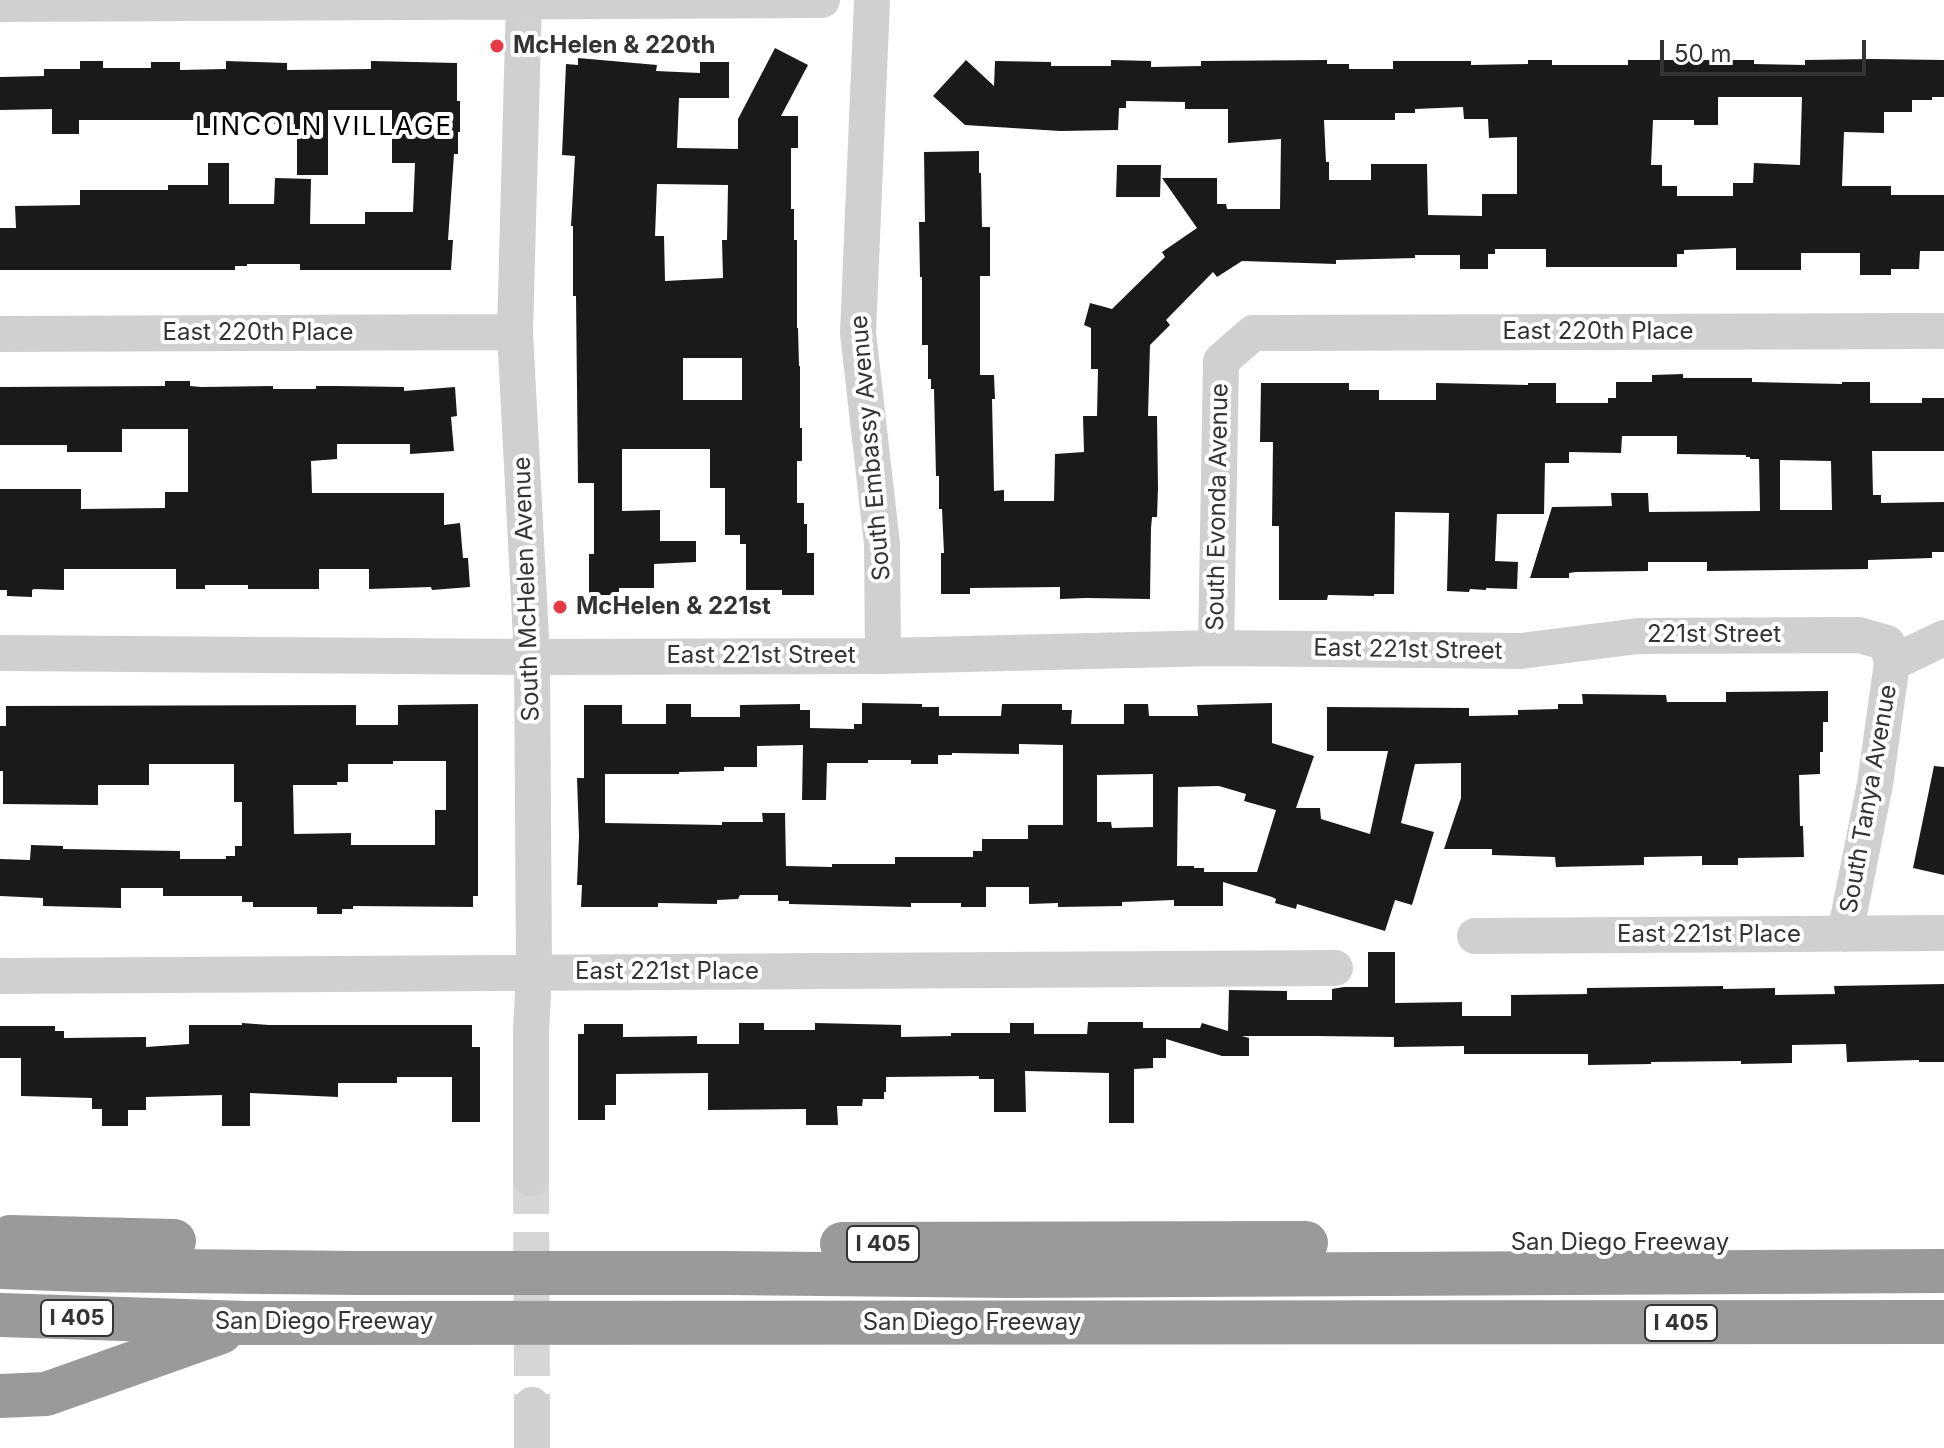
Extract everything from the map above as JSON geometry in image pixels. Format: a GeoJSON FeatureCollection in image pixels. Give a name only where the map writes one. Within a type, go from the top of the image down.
{"type":"FeatureCollection","features":[{"type":"Feature","properties":{"kind":"highway","name":"San Diego Freeway"},"geometry":{"type":"LineString","coordinates":[[0,1237],[449,1245],[1944,1240]]}},
{"type":"Feature","properties":{"kind":"highway"},"geometry":{"type":"LineString","coordinates":[[0,1267],[358,1273],[1010,1276],[1944,1271]]}},
{"type":"Feature","properties":{"kind":"highway"},"geometry":{"type":"LineString","coordinates":[[153,1320],[234,1290],[1034,1296],[1821,1288],[1944,1290]]}},
{"type":"Feature","properties":{"kind":"highway","name":"San Diego Freeway"},"geometry":{"type":"LineString","coordinates":[[0,1315],[246,1323],[1944,1322]]}},
{"type":"Feature","properties":{"kind":"highway"},"geometry":{"type":"LineString","coordinates":[[0,1396],[46,1394],[246,1323]]}},
{"type":"Feature","properties":{"kind":"street"},"geometry":{"type":"LineString","coordinates":[[0,4],[822,0]]}},
{"type":"Feature","properties":{"kind":"street","name":"South Embassy Avenue"},"geometry":{"type":"LineString","coordinates":[[872,0],[858,333],[882,544],[883,656]]}},
{"type":"Feature","properties":{"kind":"street","name":"South McHelen Avenue"},"geometry":{"type":"LineString","coordinates":[[524,1],[515,332],[532,657],[534,973],[531,1178]]}},
{"type":"Feature","properties":{"kind":"street","name":"East 220th Place"},"geometry":{"type":"LineString","coordinates":[[1253,333],[1944,331]]}},
{"type":"Feature","properties":{"kind":"street","name":"East 220th Place"},"geometry":{"type":"LineString","coordinates":[[0,334],[515,332]]}},
{"type":"Feature","properties":{"kind":"street","name":"South Evonda Avenue"},"geometry":{"type":"LineString","coordinates":[[1216,648],[1221,361],[1253,333]]}},
{"type":"Feature","properties":{"kind":"street","name":"221st Street"},"geometry":{"type":"LineString","coordinates":[[1521,651],[1638,636],[1859,635],[1887,643],[1892,663]]}},
{"type":"Feature","properties":{"kind":"street"},"geometry":{"type":"LineString","coordinates":[[1892,663],[1944,638]]}},
{"type":"Feature","properties":{"kind":"street","name":"East 221st Street"},"geometry":{"type":"LineString","coordinates":[[0,653],[532,657],[883,656],[1216,648],[1521,651]]}},
{"type":"Feature","properties":{"kind":"street","name":"South Tanya Avenue"},"geometry":{"type":"LineString","coordinates":[[1845,934],[1875,784],[1892,663]]}},
{"type":"Feature","properties":{"kind":"street","name":"East 221st Place"},"geometry":{"type":"LineString","coordinates":[[1475,936],[1944,933]]}},
{"type":"Feature","properties":{"kind":"street","name":"East 221st Place"},"geometry":{"type":"LineString","coordinates":[[0,976],[1335,968]]}},
{"type":"Feature","properties":{"kind":"street"},"geometry":{"type":"LineString","coordinates":[[532,1405],[532,1448]]}},
{"type":"Feature","properties":{"kind":"building"},"geometry":{"type":"Polygon","coordinates":[[[775,48],[808,65],[781,116],[798,116],[798,148],[791,148],[802,428],[802,461],[797,461],[797,503],[804,503],[807,553],[814,553],[814,595],[782,595],[782,590],[746,590],[746,544],[740,544],[740,535],[725,535],[725,488],[710,488],[710,449],[622,449],[622,511],[660,510],[660,541],[696,541],[696,562],[654,564],[654,588],[619,588],[619,595],[589,595],[589,554],[594,554],[594,483],[578,483],[576,296],[573,296],[571,226],[575,156],[562,155],[566,64],[578,65],[578,58],[657,65],[656,71],[700,73],[700,62],[729,62],[729,98],[679,98],[677,148],[738,149],[738,119],[775,48]],[[657,184],[655,236],[664,236],[665,281],[723,278],[722,240],[727,240],[728,185],[657,184]],[[683,358],[683,400],[742,400],[742,358],[683,358]]]}},
{"type":"Feature","properties":{"kind":"building"},"geometry":{"type":"Polygon","coordinates":[[[966,60],[994,86],[995,61],[1051,62],[1051,66],[1111,66],[1111,60],[1151,61],[1151,67],[1201,66],[1201,61],[1327,60],[1327,64],[1349,64],[1349,69],[1393,69],[1393,61],[1471,61],[1471,65],[1528,64],[1528,60],[1552,60],[1552,65],[1628,65],[1628,60],[1754,60],[1754,64],[1805,65],[1805,60],[1944,60],[1944,97],[1912,100],[1912,112],[1884,112],[1884,133],[1844,132],[1842,186],[1891,186],[1891,195],[1944,195],[1944,251],[1920,251],[1919,269],[1891,269],[1891,275],[1860,275],[1860,253],[1801,253],[1801,270],[1736,270],[1736,248],[1684,250],[1684,254],[1677,254],[1677,267],[1546,267],[1546,249],[1495,249],[1495,254],[1488,254],[1488,269],[1460,269],[1460,255],[1336,260],[1336,264],[1242,261],[1217,277],[1213,272],[1166,320],[1170,325],[1150,345],[1148,416],[1157,416],[1158,488],[1157,517],[1152,517],[1151,528],[1150,599],[1060,599],[1060,587],[970,588],[970,594],[941,594],[941,553],[944,553],[939,476],[936,476],[934,389],[931,389],[931,379],[928,379],[928,345],[922,345],[919,222],[925,222],[924,152],[979,151],[982,227],[990,227],[990,276],[980,276],[980,375],[994,375],[994,491],[1004,490],[1004,501],[1054,501],[1055,454],[1084,452],[1083,416],[1097,416],[1098,369],[1091,369],[1091,328],[1084,325],[1090,303],[1112,309],[1165,257],[1162,252],[1197,228],[1162,178],[1217,178],[1217,204],[1226,204],[1227,209],[1280,209],[1281,139],[1228,143],[1228,109],[1185,109],[1185,102],[1126,101],[1126,108],[1119,108],[1118,130],[1060,131],[965,125],[933,96],[966,60]],[[1718,97],[1718,125],[1694,125],[1694,120],[1653,120],[1651,165],[1662,165],[1662,186],[1677,186],[1677,196],[1733,196],[1733,183],[1753,183],[1754,163],[1800,165],[1802,97],[1718,97]],[[1463,107],[1415,109],[1415,113],[1395,113],[1395,120],[1324,120],[1329,180],[1371,180],[1371,164],[1427,164],[1428,215],[1482,216],[1482,194],[1517,194],[1517,137],[1489,138],[1488,119],[1464,119],[1463,107]]]}},
{"type":"Feature","properties":{"kind":"building"},"geometry":{"type":"Polygon","coordinates":[[[80,61],[103,61],[103,68],[151,68],[151,62],[180,62],[180,70],[226,69],[226,61],[287,63],[287,70],[371,69],[371,61],[457,63],[460,132],[458,154],[454,154],[448,240],[453,240],[451,270],[300,270],[300,264],[247,264],[235,266],[235,270],[0,270],[0,228],[16,228],[15,206],[80,205],[80,190],[168,190],[168,185],[208,185],[208,163],[229,163],[229,204],[274,204],[275,178],[311,179],[310,224],[365,224],[365,212],[413,212],[415,163],[392,163],[392,110],[328,110],[328,175],[297,175],[295,124],[274,124],[274,117],[227,117],[227,128],[200,128],[200,120],[79,120],[79,134],[52,134],[52,109],[0,110],[0,77],[44,76],[44,69],[80,69],[80,61]]]}},
{"type":"Feature","properties":{"kind":"building"},"geometry":{"type":"Polygon","coordinates":[[[1117,165],[1161,165],[1160,197],[1116,197],[1117,165]]]}},
{"type":"Feature","properties":{"kind":"building"},"geometry":{"type":"Polygon","coordinates":[[[1652,375],[1752,378],[1752,382],[1870,382],[1870,403],[1922,403],[1922,398],[1944,398],[1944,451],[1872,451],[1873,495],[1881,495],[1881,503],[1944,502],[1944,552],[1932,552],[1932,558],[1868,560],[1868,569],[1707,571],[1707,562],[1648,562],[1648,571],[1576,572],[1569,573],[1569,578],[1530,578],[1552,507],[1612,506],[1611,493],[1648,493],[1649,512],[1760,511],[1759,459],[1750,459],[1746,455],[1677,454],[1677,436],[1622,436],[1621,453],[1569,452],[1569,463],[1545,463],[1544,514],[1497,514],[1495,561],[1518,562],[1517,589],[1447,591],[1449,513],[1395,512],[1394,594],[1328,595],[1327,600],[1279,600],[1279,526],[1272,526],[1273,442],[1260,442],[1261,383],[1349,383],[1349,390],[1379,390],[1379,400],[1436,400],[1436,383],[1556,383],[1556,403],[1608,403],[1608,398],[1616,398],[1616,382],[1652,382],[1652,375]],[[1780,460],[1780,510],[1832,510],[1831,461],[1780,460]]]}},
{"type":"Feature","properties":{"kind":"building"},"geometry":{"type":"Polygon","coordinates":[[[165,381],[190,381],[190,386],[201,387],[273,386],[273,389],[339,386],[404,387],[404,391],[455,387],[457,416],[451,417],[454,451],[410,454],[410,444],[337,444],[337,459],[311,461],[312,493],[444,493],[444,525],[460,523],[463,558],[468,558],[470,587],[369,589],[369,569],[319,569],[319,589],[248,589],[248,585],[205,585],[205,589],[176,589],[176,569],[64,569],[64,590],[34,589],[32,597],[7,596],[7,590],[0,590],[0,489],[81,489],[81,509],[165,508],[165,492],[188,492],[188,429],[122,429],[122,452],[67,452],[67,445],[0,445],[0,387],[165,386],[165,381]]]}},
{"type":"Feature","properties":{"kind":"building"},"geometry":{"type":"Polygon","coordinates":[[[1828,691],[1828,722],[1823,722],[1820,774],[1799,775],[1804,857],[1738,858],[1738,865],[1702,865],[1702,856],[1644,857],[1644,865],[1556,867],[1555,857],[1492,855],[1492,849],[1444,849],[1461,798],[1461,763],[1415,764],[1401,823],[1434,832],[1412,905],[1395,900],[1385,931],[1297,904],[1296,909],[1275,903],[1276,899],[1272,897],[1223,882],[1223,906],[1174,906],[1174,900],[1122,902],[1122,906],[1058,907],[1058,903],[1029,904],[1029,887],[986,887],[986,907],[961,907],[961,903],[911,903],[911,907],[789,904],[789,901],[778,901],[778,895],[740,895],[738,899],[717,900],[717,904],[581,907],[582,885],[577,885],[577,778],[584,778],[584,705],[622,705],[622,724],[666,724],[666,704],[691,704],[691,717],[740,717],[740,705],[800,704],[800,710],[810,710],[810,728],[854,729],[854,724],[862,724],[862,703],[922,704],[922,707],[939,707],[939,716],[1001,716],[1002,704],[1062,704],[1062,710],[1072,710],[1071,724],[1124,724],[1124,704],[1148,704],[1149,716],[1198,716],[1197,705],[1272,703],[1272,743],[1314,756],[1296,808],[1320,808],[1321,819],[1370,834],[1388,751],[1327,751],[1327,707],[1469,708],[1469,716],[1518,715],[1518,710],[1558,709],[1558,704],[1583,704],[1582,694],[1666,695],[1667,702],[1726,702],[1726,692],[1828,691]],[[1019,744],[1019,754],[952,753],[938,755],[938,764],[911,764],[911,760],[827,763],[826,800],[802,800],[803,745],[757,746],[757,767],[724,767],[724,771],[679,774],[605,774],[605,823],[722,825],[722,822],[763,822],[762,813],[785,813],[786,866],[895,864],[895,857],[973,857],[973,851],[982,851],[982,839],[1028,839],[1028,825],[1063,825],[1063,745],[1019,744]],[[1153,774],[1097,775],[1097,822],[1111,822],[1112,828],[1153,827],[1153,774]],[[1219,786],[1178,787],[1177,866],[1204,868],[1204,872],[1257,872],[1276,810],[1244,801],[1246,794],[1219,786]]]}},
{"type":"Feature","properties":{"kind":"building"},"geometry":{"type":"Polygon","coordinates":[[[478,704],[478,896],[473,896],[473,907],[353,906],[353,909],[342,909],[342,914],[317,914],[317,907],[253,907],[253,902],[242,902],[242,896],[163,896],[163,888],[121,888],[121,908],[43,906],[43,898],[0,896],[0,859],[30,860],[31,845],[63,846],[63,849],[180,851],[180,859],[226,859],[226,856],[235,856],[235,846],[242,846],[242,802],[234,802],[234,764],[149,764],[149,785],[98,785],[98,805],[3,804],[0,726],[6,726],[6,706],[356,705],[356,725],[398,725],[398,705],[478,704]],[[446,761],[348,764],[348,782],[293,785],[294,834],[351,833],[351,845],[435,845],[435,810],[446,810],[446,761]]]}},
{"type":"Feature","properties":{"kind":"building"},"geometry":{"type":"Polygon","coordinates":[[[1934,766],[1944,767],[1944,875],[1913,868],[1934,766]]]}},
{"type":"Feature","properties":{"kind":"building"},"geometry":{"type":"Polygon","coordinates":[[[1368,952],[1395,952],[1395,1003],[1462,1002],[1462,1016],[1511,1016],[1511,995],[1587,994],[1587,988],[1723,986],[1723,989],[1775,988],[1775,995],[1835,994],[1834,986],[1944,984],[1944,1062],[1847,1062],[1846,1044],[1792,1045],[1792,1063],[1741,1064],[1741,1061],[1588,1065],[1588,1054],[1464,1054],[1464,1046],[1394,1047],[1394,1037],[1317,1036],[1242,1036],[1249,1038],[1249,1056],[1222,1056],[1166,1039],[1166,1058],[1153,1058],[1153,1068],[1134,1069],[1134,1123],[1109,1123],[1109,1073],[1025,1071],[1026,1112],[994,1112],[994,1079],[979,1079],[979,1076],[886,1077],[884,1099],[863,1099],[862,1106],[837,1106],[838,1125],[806,1125],[806,1109],[708,1110],[708,1073],[616,1074],[616,1105],[605,1105],[605,1120],[578,1120],[578,1034],[584,1034],[584,1024],[623,1024],[623,1037],[697,1036],[697,1044],[739,1044],[739,1023],[764,1023],[764,1030],[815,1030],[815,1023],[901,1025],[901,1037],[1010,1033],[1010,1023],[1034,1023],[1034,1034],[1087,1034],[1088,1022],[1143,1022],[1143,1028],[1200,1028],[1202,1023],[1228,1031],[1229,990],[1287,991],[1287,1000],[1332,1000],[1332,989],[1368,987],[1368,952]]]}},
{"type":"Feature","properties":{"kind":"building"},"geometry":{"type":"Polygon","coordinates":[[[189,1025],[472,1025],[472,1047],[480,1047],[480,1122],[452,1122],[452,1077],[397,1077],[397,1083],[338,1083],[338,1097],[250,1093],[250,1126],[222,1126],[222,1095],[146,1097],[146,1110],[128,1110],[128,1126],[102,1126],[102,1109],[92,1109],[92,1098],[21,1096],[21,1058],[0,1058],[0,1026],[55,1026],[55,1031],[64,1031],[64,1038],[146,1037],[146,1047],[189,1044],[189,1025]]]}},
{"type":"Feature","properties":{"kind":"tunnel"},"geometry":{"type":"LineString","coordinates":[[531,1178],[532,1405]]}},
{"type":"Feature","properties":{"kind":"place","name":"McHelen & 220th"},"geometry":{"type":"Point","coordinates":[497,46]}},
{"type":"Feature","properties":{"kind":"place","name":"McHelen & 221st"},"geometry":{"type":"Point","coordinates":[560,607]}},
{"type":"Feature","properties":{"kind":"district","name":"LINCOLN VILLAGE"},"geometry":{"type":"Point","coordinates":[324,127]}}]}
